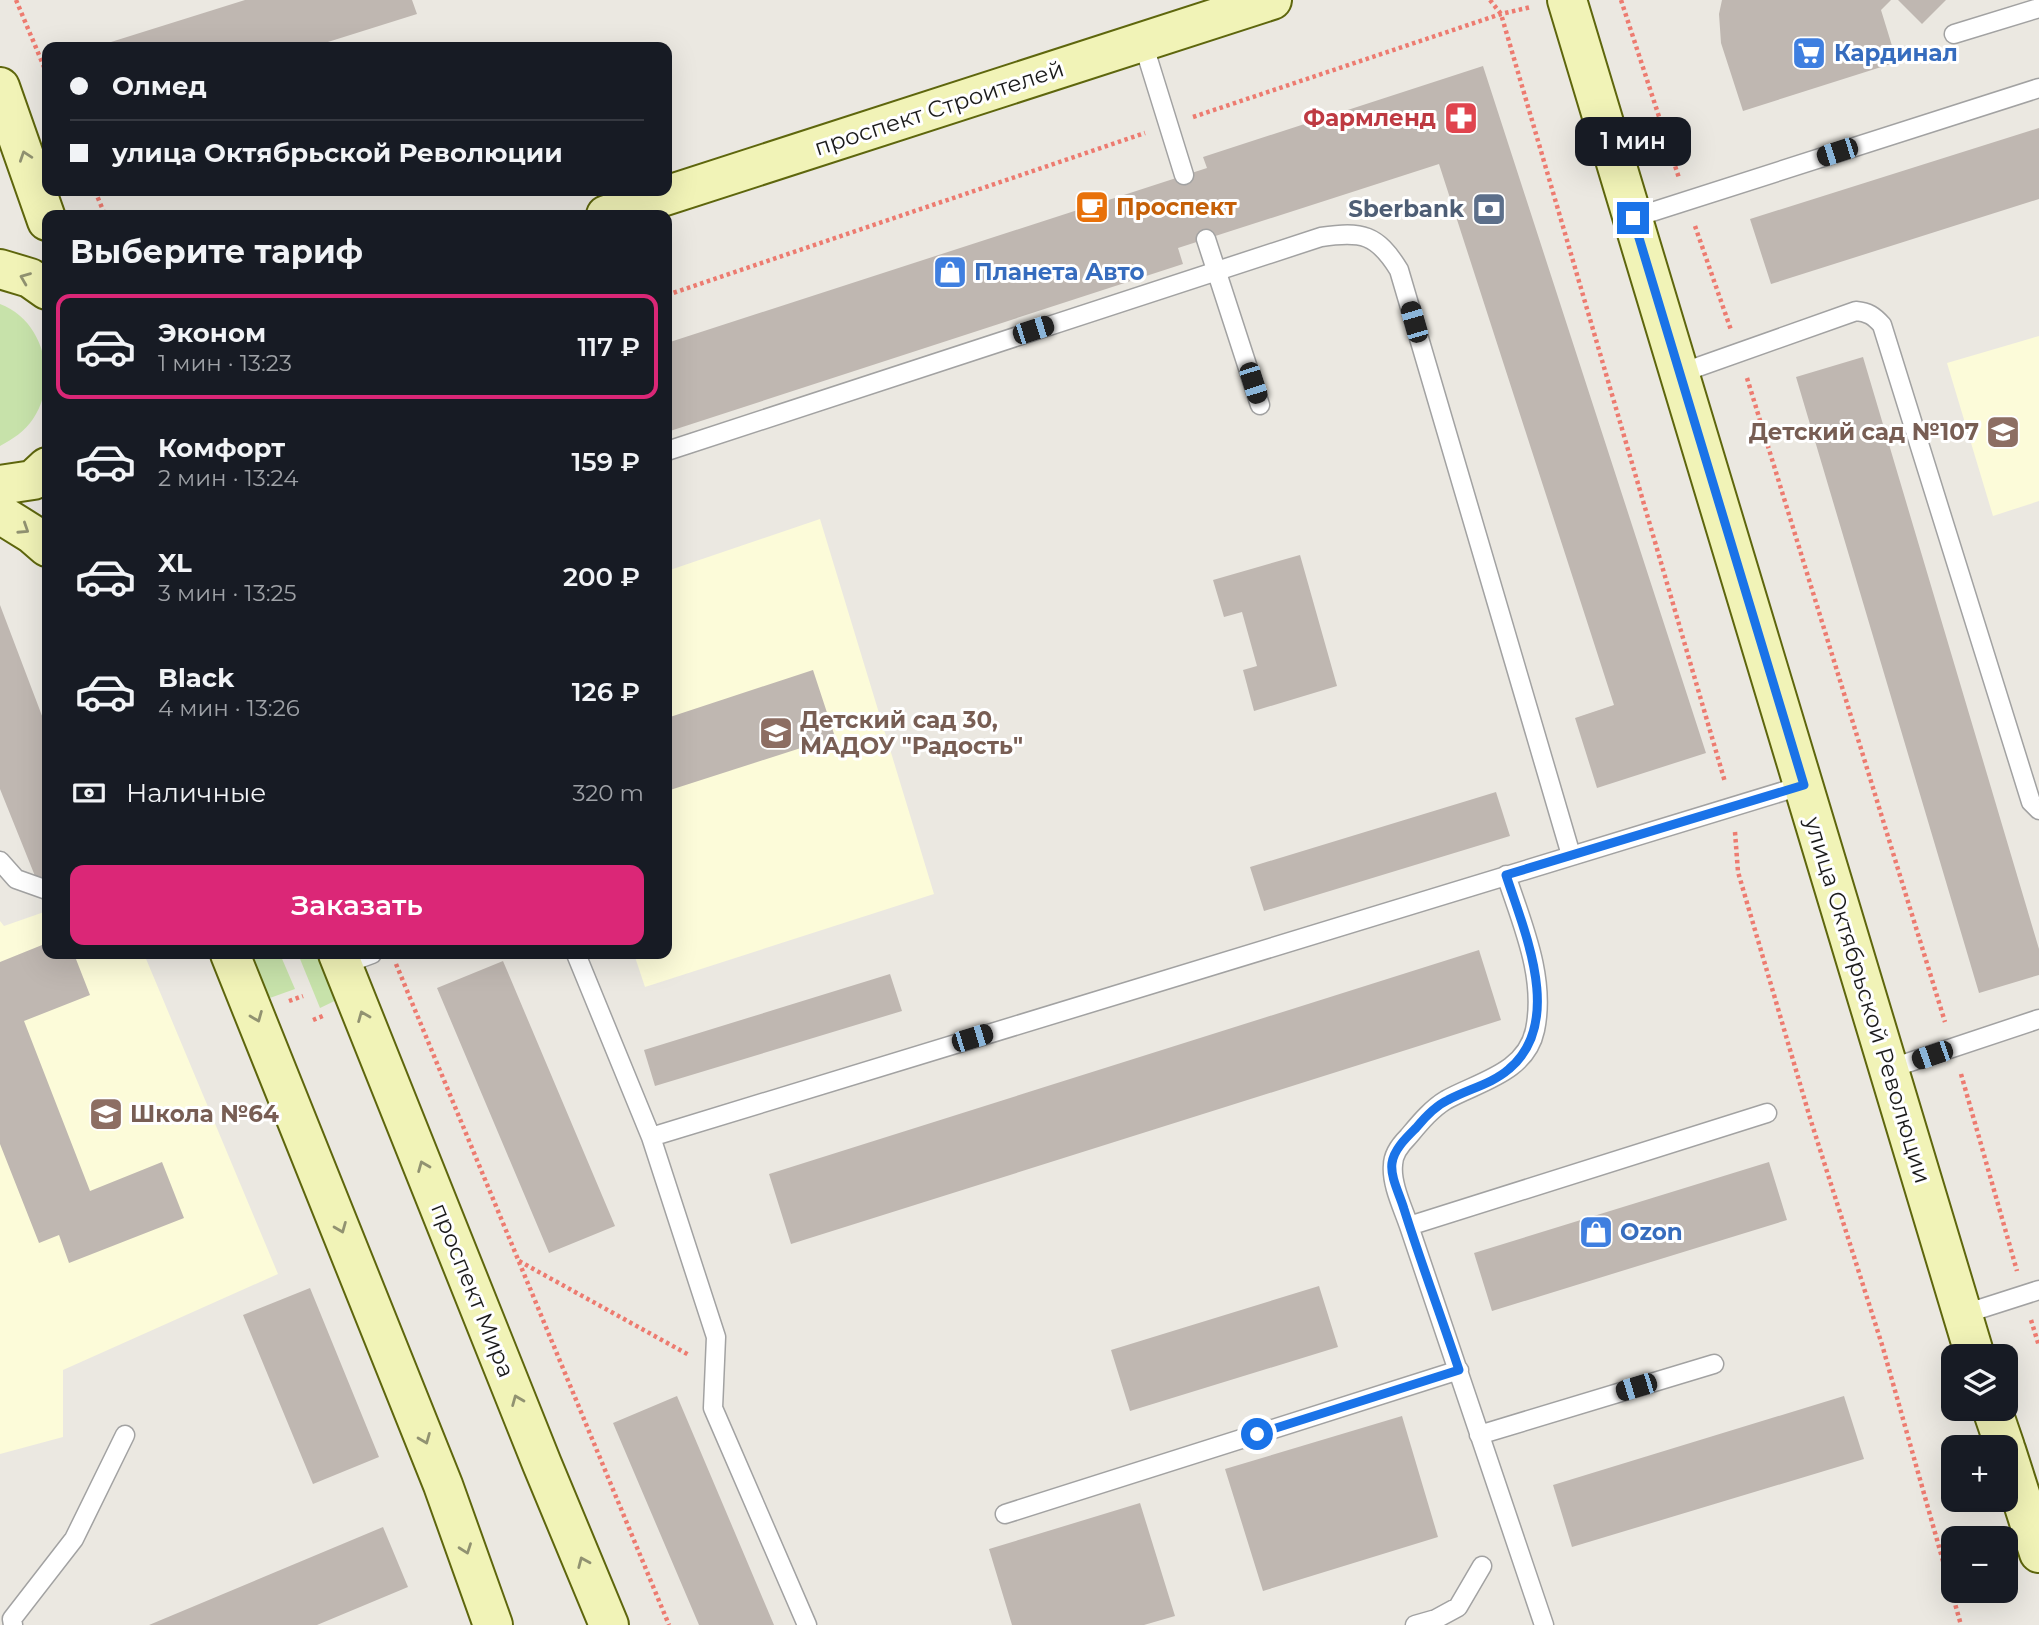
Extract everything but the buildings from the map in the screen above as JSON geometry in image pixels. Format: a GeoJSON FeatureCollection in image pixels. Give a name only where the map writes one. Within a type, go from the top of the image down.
{"type":"FeatureCollection","features":[{"type":"Feature","properties":{"kind":"street","name":"проспект Строителей"},"geometry":{"type":"LineString","coordinates":[[672,194],[1272,0]]}},
{"type":"Feature","properties":{"kind":"street","name":"улица Октябрьской Революции"},"geometry":{"type":"LineString","coordinates":[[1552,3],[1633,218],[1971,1344]]}},
{"type":"Feature","properties":{"kind":"street"},"geometry":{"type":"LineString","coordinates":[[0,87],[43,210]]}},
{"type":"Feature","properties":{"kind":"street","name":"проспект Строителей"},"geometry":{"type":"LineString","coordinates":[[622,210],[665,196]]}},
{"type":"Feature","properties":{"kind":"street"},"geometry":{"type":"LineString","coordinates":[[0,269],[30,278],[42,286]]}},
{"type":"Feature","properties":{"kind":"street"},"geometry":{"type":"LineString","coordinates":[[0,485],[33,480],[42,472]]}},
{"type":"Feature","properties":{"kind":"street"},"geometry":{"type":"LineString","coordinates":[[0,514],[42,543]]}},
{"type":"Feature","properties":{"kind":"street"},"geometry":{"type":"LineString","coordinates":[[232,959],[443,1485],[494,1625]]}},
{"type":"Feature","properties":{"kind":"street","name":"проспект Мира"},"geometry":{"type":"LineString","coordinates":[[352,959],[542,1464],[609,1625]]}},
{"type":"Feature","properties":{"kind":"street"},"geometry":{"type":"LineString","coordinates":[[2018,1488],[2039,1551]]}},
{"type":"Feature","properties":{"kind":"lane"},"geometry":{"type":"LineString","coordinates":[[1954,34],[2039,8]]}},
{"type":"Feature","properties":{"kind":"lane"},"geometry":{"type":"LineString","coordinates":[[1143,43],[1184,176]]}},
{"type":"Feature","properties":{"kind":"lane"},"geometry":{"type":"LineString","coordinates":[[1633,218],[2039,88]]}},
{"type":"Feature","properties":{"kind":"lane"},"geometry":{"type":"LineString","coordinates":[[672,449],[1321,237],[1344,234],[1365,236],[1386,249],[1399,270],[1571,855]]}},
{"type":"Feature","properties":{"kind":"lane"},"geometry":{"type":"LineString","coordinates":[[1206,239],[1260,405]]}},
{"type":"Feature","properties":{"kind":"lane"},"geometry":{"type":"LineString","coordinates":[[1681,373],[1856,311],[1875,317],[1882,326],[2031,802],[2039,810]]}},
{"type":"Feature","properties":{"kind":"lane"},"geometry":{"type":"LineString","coordinates":[[651,1137],[1804,785]]}},
{"type":"Feature","properties":{"kind":"lane"},"geometry":{"type":"LineString","coordinates":[[0,861],[16,879],[42,888]]}},
{"type":"Feature","properties":{"kind":"lane"},"geometry":{"type":"LineString","coordinates":[[1506,875],[1535,966],[1535,1032],[1526,1050],[1509,1069],[1481,1086],[1446,1101],[1427,1115],[1401,1145],[1392,1162],[1409,1226],[1544,1625]]}},
{"type":"Feature","properties":{"kind":"lane"},"geometry":{"type":"LineString","coordinates":[[578,959],[651,1137],[716,1337],[713,1408],[807,1625]]}},
{"type":"Feature","properties":{"kind":"lane"},"geometry":{"type":"LineString","coordinates":[[1889,1069],[2039,1019]]}},
{"type":"Feature","properties":{"kind":"lane"},"geometry":{"type":"LineString","coordinates":[[1409,1226],[1767,1113]]}},
{"type":"Feature","properties":{"kind":"lane"},"geometry":{"type":"LineString","coordinates":[[1961,1315],[2031,1292]]}},
{"type":"Feature","properties":{"kind":"lane"},"geometry":{"type":"LineString","coordinates":[[1479,1435],[1714,1364]]}},
{"type":"Feature","properties":{"kind":"lane"},"geometry":{"type":"LineString","coordinates":[[1005,1514],[1459,1370]]}},
{"type":"Feature","properties":{"kind":"lane"},"geometry":{"type":"LineString","coordinates":[[8,1621],[74,1539],[125,1435]]}},
{"type":"Feature","properties":{"kind":"lane"},"geometry":{"type":"LineString","coordinates":[[1415,1625],[1436,1619],[1458,1607],[1482,1566]]}},
{"type":"Feature","properties":{"kind":"path"},"geometry":{"type":"LineString","coordinates":[[16,0],[42,63]]}},
{"type":"Feature","properties":{"kind":"path"},"geometry":{"type":"LineString","coordinates":[[1621,0],[1739,353],[2031,1292],[2039,1346]]}},
{"type":"Feature","properties":{"kind":"path"},"geometry":{"type":"LineString","coordinates":[[672,293],[1501,14],[1552,3]]}},
{"type":"Feature","properties":{"kind":"path"},"geometry":{"type":"LineString","coordinates":[[394,959],[669,1625]]}},
{"type":"Feature","properties":{"kind":"path"},"geometry":{"type":"LineString","coordinates":[[518,1261],[714,1370]]}},
{"type":"Feature","properties":{"kind":"shaded area","name":"Детский сад №107"},"geometry":{"type":"Polygon","coordinates":[[[2039,336],[2039,501],[1993,516],[1947,363],[2039,336]]]}},
{"type":"Feature","properties":{"kind":"shaded area","name":"Детский сад 30, МАДОУ \"Радость\""},"geometry":{"type":"Polygon","coordinates":[[[820,519],[934,894],[645,987],[636,959],[672,959],[672,569],[820,519]]]}},
{"type":"Feature","properties":{"kind":"shaded area","name":"Школа №64"},"geometry":{"type":"Polygon","coordinates":[[[42,913],[42,959],[146,959],[278,1274],[63,1370],[63,1437],[0,1454],[0,921],[4,926],[42,913]]]}},
{"type":"Feature","properties":{"kind":"green space"},"geometry":{"type":"Polygon","coordinates":[[[0,304],[15,312],[37,337],[42,350],[42,400],[26,427],[0,446],[0,304]]]}},
{"type":"Feature","properties":{"kind":"green space"},"geometry":{"type":"Polygon","coordinates":[[[250,959],[282,959],[295,989],[267,999],[250,959]]]}},
{"type":"Feature","properties":{"kind":"green space"},"geometry":{"type":"Polygon","coordinates":[[[300,959],[329,959],[345,996],[320,1008],[300,959]]]}},
{"type":"Feature","properties":{"kind":"place","name":"Кардинал"},"geometry":{"type":"Point","coordinates":[1809,53]}},
{"type":"Feature","properties":{"kind":"place","name":"Фармленд"},"geometry":{"type":"Point","coordinates":[1461,118]}},
{"type":"Feature","properties":{"kind":"place","name":"Проспект"},"geometry":{"type":"Point","coordinates":[1092,207]}},
{"type":"Feature","properties":{"kind":"place","name":"Sberbank"},"geometry":{"type":"Point","coordinates":[1489,209]}},
{"type":"Feature","properties":{"kind":"place","name":"Планета Авто"},"geometry":{"type":"Point","coordinates":[950,272]}},
{"type":"Feature","properties":{"kind":"place","name":"Детский сад №107"},"geometry":{"type":"Point","coordinates":[2003,432]}},
{"type":"Feature","properties":{"kind":"place","name":"Детский сад 30, МАДОУ \"Радость\""},"geometry":{"type":"Point","coordinates":[776,733]}},
{"type":"Feature","properties":{"kind":"place","name":"Школа №64"},"geometry":{"type":"Point","coordinates":[106,1114]}},
{"type":"Feature","properties":{"kind":"place","name":"Ozon"},"geometry":{"type":"Point","coordinates":[1596,1232]}},
{"type":"Feature","properties":{"kind":"route"},"geometry":{"type":"LineString","coordinates":[[1257,1434],[1459,1370],[1409,1226],[1392,1162],[1401,1145],[1427,1115],[1446,1101],[1481,1086],[1509,1069],[1526,1050],[1535,1032],[1535,966],[1506,875],[1804,785],[1633,218]]}}]}
